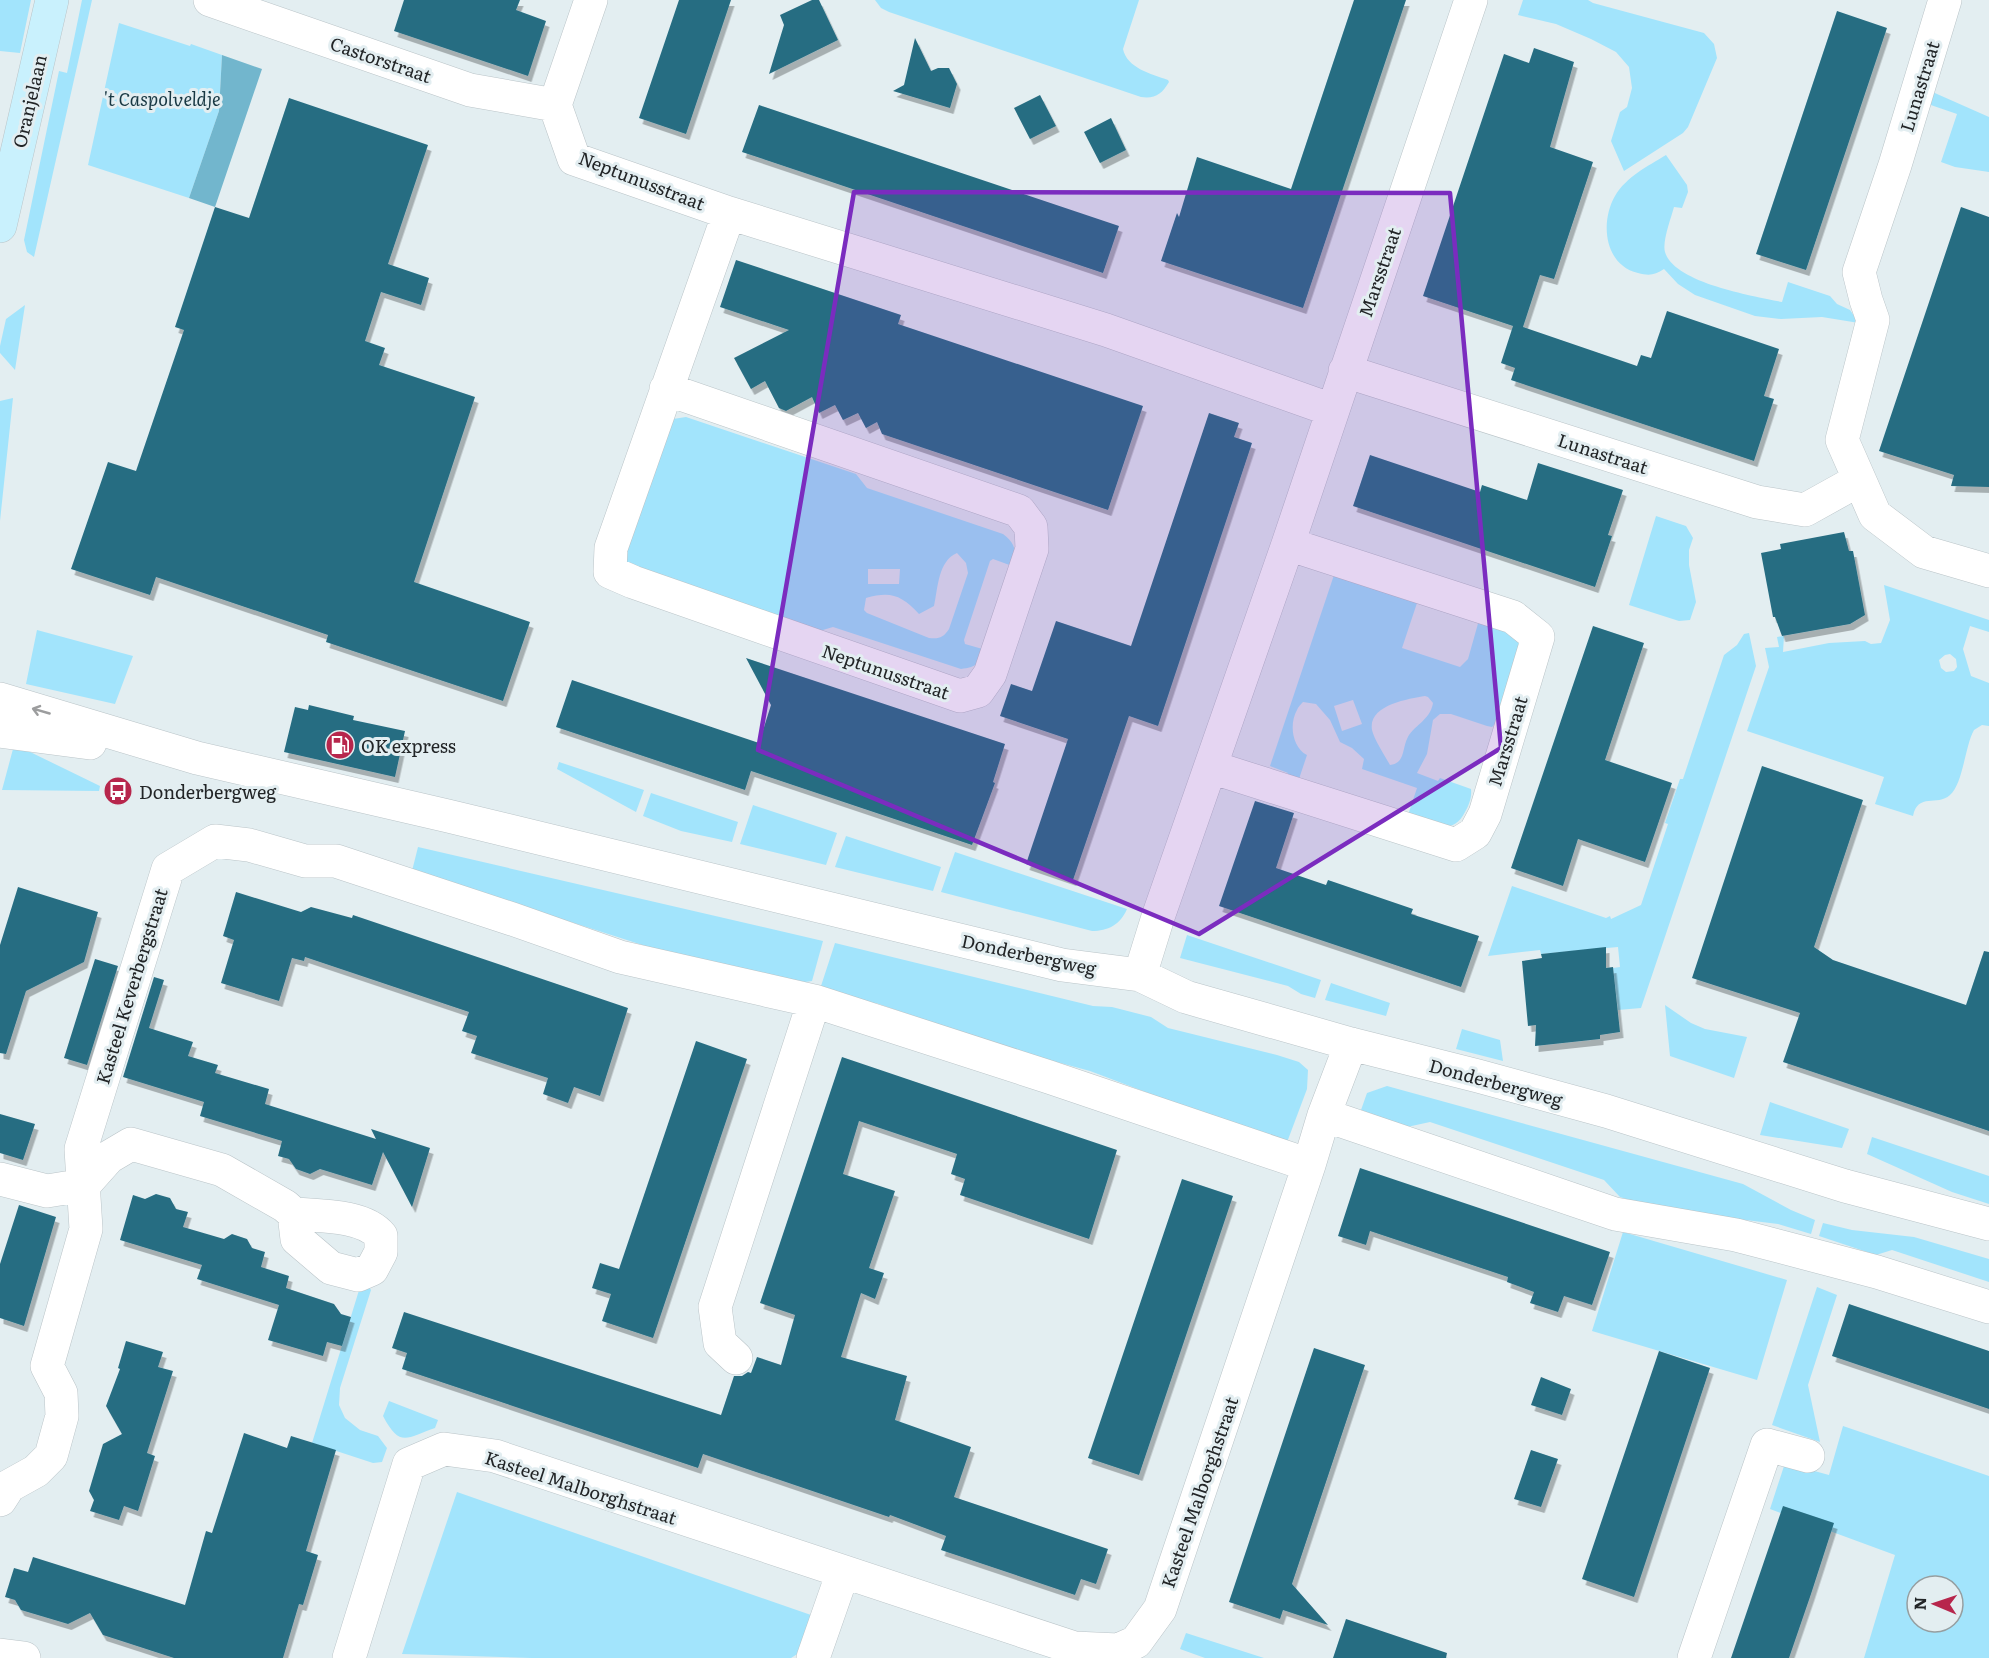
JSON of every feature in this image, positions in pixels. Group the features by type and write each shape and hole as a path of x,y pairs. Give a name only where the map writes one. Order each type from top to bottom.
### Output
{"street":[{"name":"Oranjelaan","path":"0,247 3,213 52,0"},
{"name":"Castorstraat","path":"210,0 470,90 555,105"},
{"path":"555,105 591,0"},
{"name":"Marsstraat","path":"1140,975 1471,0"},
{"name":"Lunastraat","path":"1945,0 1895,165 1859,272 1873,320 1873,328 1842,440 1875,515 1924,552 1989,571"},
{"name":"Neptunusstraat","path":"555,105 573,159 729,213 1106,330 1332,410"},
{"name":"Neptunusstraat","path":"666,389 1019,511 1031,527 1032,549 990,674 978,691 960,696 610,573 610,548 666,389 729,213"},
{"name":"Lunastraat","path":"1345,371 1757,502 1805,510 1859,480"},
{"name":"Marsstraat","path":"1211,767 1456,845 1475,833 1485,814 1538,637 1513,616 1288,544"},
{"name":"Donderbergweg","path":"0,699 197,758 1062,964 1140,975 1186,997 1606,1112 1845,1186 1989,1224"},
{"name":"Donderbergweg","path":"0,730 197,758"},
{"name":"Kasteel Keverbergstraat","path":"0,1500 9,1486 36,1471 51,1456 62,1416 61,1393 47,1366 86,1229 81,1149 168,869 215,841 249,845 305,861 336,861 620,957 814,1001"},
{"path":"736,1358 720,1343 715,1307 814,1001 1309,1165"},
{"name":"Kasteel Malborghstraat","path":"349,1658 409,1464 444,1449 495,1456 1074,1648 1118,1650 1136,1642 1160,1609 1324,1115 1351,1044"},
{"name":"Kasteel Keverbergstraat","path":"95,1103 131,1144"},
{"path":"1324,1115 1615,1214 1736,1235 1876,1272 1989,1307"},
{"path":"0,1179 47,1191 84,1185 109,1157 131,1144 222,1170 285,1206 294,1214"},
{"path":"1694,1658 1767,1445 1808,1456"},
{"path":"813,1658 843,1572"},
{"path":"0,1655 24,1658"}],"highlighted area":[{"path":"854,192 1450,193 1501,748 1199,934 758,750"}],"green space":[{"path":"0,0 31,0 20,53 0,51"},
{"path":"82,0 92,0 34,257 27,252 24,240 59,71 67,73"},
{"path":"875,0 1139,0 1123,49 1125,56 1135,66 1169,82 1158,95 1141,97 889,12 881,8"},
{"path":"1523,0 1588,0 1704,33 1714,44 1717,58 1688,127 1683,133 1624,171 1611,141 1620,112 1627,107 1632,88 1629,67 1616,52 1591,39 1556,24 1518,15"},
{"name":"'t Caspolveldje","path":"119,23 222,55 219,111 189,198 88,165"},
{"path":"1928,90 1989,117 1989,172 1955,167 1941,162 1957,114 1925,103"},
{"path":"1666,155 1687,185 1688,192 1682,208 1674,207 1666,236 1664,248 1671,263 1698,280 1782,302 1788,282 1830,296 1837,304 1850,310 1859,323 1822,317 1781,319 1755,316 1695,295 1678,284 1664,269 1658,273 1642,274 1627,268 1618,261 1608,241 1607,218 1610,206 1620,189 1631,178"},
{"path":"25,305 15,370 0,353 0,346 6,319"},
{"path":"13,398 0,521 0,401"},
{"path":"686,417 856,474 867,488 1003,534 1014,548 1015,567 993,559 990,561 964,640 965,644 986,650 982,659 974,666 961,669 833,627 816,632 636,572 625,561 623,542 673,419","holes":["957,553 966,563 968,573 949,629 943,636 929,638 864,610 866,598 882,595 895,596 907,602 919,614 934,606 942,569 946,562","868,569 900,569 899,584 868,584"]},
{"path":"1656,516 1686,526 1693,538 1689,550 1689,565 1696,602 1690,620 1679,621 1629,605"},
{"path":"1335,572 1418,600 1402,648 1460,667 1468,659 1479,620 1517,635 1520,644 1495,724 1492,727 1487,726 1451,714 1440,714 1433,720 1427,754 1417,773 1471,789 1471,798 1466,809 1460,820 1453,825 1439,826 1408,815 1417,788 1362,769 1364,759 1352,748 1340,742 1330,720 1316,704 1303,702 1297,709 1293,722 1295,741 1307,755 1299,779 1286,777 1288,773 1270,766","holes":["1425,696 1433,703 1431,709 1425,719 1409,734 1401,759 1390,765 1373,734 1372,721 1383,709 1391,705","1353,700 1362,724 1342,731 1334,706"]},
{"path":"1884,585 1989,620 1989,632 1970,626 1963,649 1971,676 1989,683 1989,726 1982,725 1974,730 1961,774 1950,795 1919,804 1913,816 1875,804 1884,777 1747,731 1769,667 1765,648 1779,647 1777,637 1784,636 1783,652 1829,643 1865,641 1871,644 1881,643 1890,620","holes":["1950,654 1956,659 1957,667 1954,671 1946,672 1941,668 1939,660 1945,655"]},
{"path":"37,630 133,656 115,704 26,684"},
{"path":"1749,633 1756,666 1641,1008 1618,1010 1613,968 1620,967 1618,947 1541,954 1540,950 1488,956 1512,886 1606,918 1610,916 1611,919 1641,905 1668,824 1665,823 1680,779 1683,779 1724,655 1737,645 1744,634"},
{"path":"13,749 24,749 100,786 99,791 2,790"},
{"path":"559,762 644,790 636,812 557,769"},
{"path":"651,793 738,822 732,842 681,831 643,816"},
{"path":"753,805 837,833 826,865 740,844"},
{"path":"846,836 941,867 933,891 835,867"},
{"path":"418,847 823,941 812,981 805,982 661,951 412,871"},
{"path":"955,852 1127,909 1113,926 1092,931 941,892"},
{"path":"1187,935 1321,980 1315,998 1301,994 1288,986 1180,958"},
{"path":"835,943 1093,1006 1112,1007 1151,1017 1168,1028 1299,1062 1308,1070 1307,1089 1286,1145 1090,1071 1012,1050 876,1003 861,1009 821,986"},
{"path":"1331,983 1390,1003 1386,1016 1325,1000"},
{"path":"1665,1005 1691,1023 1705,1029 1747,1037 1734,1078 1670,1056"},
{"path":"1462,1029 1500,1040 1503,1061 1456,1049"},
{"path":"1387,1086 1743,1184 1815,1220 1811,1234 1778,1224 1657,1209 1620,1197 1604,1180 1430,1122 1407,1127 1361,1110 1367,1093"},
{"path":"1770,1102 1849,1129 1842,1148 1760,1135"},
{"path":"1872,1137 1989,1176 1989,1204 1952,1192 1867,1154"},
{"path":"1823,1223 1852,1230 1914,1237 1989,1259 1989,1282 1892,1250 1876,1255 1819,1236"},
{"path":"1623,1232 1787,1280 1757,1380 1592,1331"},
{"path":"367,1284 371,1290 340,1388 339,1405 345,1418 360,1430 378,1436 387,1448 382,1462 373,1463 312,1443 360,1287"},
{"path":"1817,1287 1837,1295 1808,1385 1820,1442 1772,1425"},
{"path":"389,1401 438,1420 435,1428 410,1437 399,1436 394,1433 383,1416"},
{"path":"1843,1426 1989,1476 1989,1658 1864,1658 1895,1555 1770,1509 1785,1463 1829,1475"},
{"path":"457,1492 811,1615 805,1649 791,1658 532,1658 402,1654"},
{"path":"1186,1633 1264,1658 1205,1658 1180,1649"}],"shaded area":[{"path":"222,55 262,69 215,207 189,198 219,111"}],"building":[{"path":"404,0 520,0 516,10 546,21 528,76 394,31"},
{"path":"679,0 731,0 686,134 639,118"},
{"path":"812,0 819,0 838,40 769,74 784,25 780,15"},
{"path":"1354,0 1406,0 1303,308 1161,261 1177,213 1179,217 1197,157 1291,189"},
{"path":"1837,11 1887,28 1806,270 1756,254"},
{"path":"915,38 931,71 938,68 949,68 957,84 950,108 893,91 904,85"},
{"path":"1534,48 1574,62 1550,147 1593,162 1554,279 1540,275 1523,327 1637,366 1641,355 1651,358 1667,311 1779,349 1764,396 1774,399 1754,461 1511,380 1515,368 1501,363 1513,326 1423,296 1504,54 1529,63"},
{"path":"1040,95 1056,126 1030,139 1014,108"},
{"path":"289,98 428,145 388,264 429,278 421,305 381,292 365,341 385,348 379,365 475,397 414,582 530,622 503,701 326,642 328,635 156,577 150,595 71,569 108,462 136,471 184,330 175,327 215,207 249,218"},
{"path":"759,105 1119,226 1103,273 742,152"},
{"path":"1111,118 1126,150 1100,163 1084,132"},
{"path":"1961,207 1989,217 1989,487 1951,486 1954,475 1879,451"},
{"path":"736,260 901,315 898,324 1143,406 1108,510 882,434 877,422 866,428 858,413 843,420 835,405 819,413 812,397 786,411 779,408 765,381 751,389 734,358 789,330 720,307"},
{"path":"1209,413 1239,423 1234,437 1252,443 1158,726 1129,716 1073,880 1026,864 1068,739 1000,716 1011,684 1032,691 1056,621 1131,646"},
{"path":"1370,455 1480,492 1482,485 1527,500 1538,463 1623,490 1608,535 1612,536 1595,587 1353,506"},
{"path":"1844,532 1849,551 1853,551 1865,615 1850,624 1782,636 1775,617 1773,617 1761,553 1781,549 1780,544"},
{"path":"1593,626 1644,643 1605,760 1672,783 1645,862 1578,839 1563,886 1511,868"},
{"path":"746,658 1005,744 993,782 995,783 972,845 751,771 745,790 556,727 572,680 759,743 771,705"},
{"path":"309,705 354,716 353,720 405,731 395,777 284,752 295,707 308,710"},
{"path":"1762,766 1863,800 1814,947 1833,960 1966,1005 1984,951 1989,952 1989,1131 1783,1062 1800,1013 1692,978"},
{"path":"1255,801 1294,813 1276,868 1326,885 1328,880 1413,909 1411,914 1479,936 1461,987 1219,906"},
{"path":"18,887 98,912 84,962 26,991 6,1054 0,1053 0,945"},
{"path":"236,892 301,912 311,907 352,918 353,915 628,1008 600,1096 574,1087 568,1103 543,1094 548,1078 471,1053 477,1036 462,1031 469,1012 305,957 304,961 292,958 279,1001 221,983 234,940 223,936"},
{"path":"1606,947 1606,968 1613,967 1620,1032 1600,1035 1600,1039 1535,1046 1536,1025 1528,1026 1522,961 1542,958 1541,954"},
{"path":"95,959 118,966 87,1065 64,1058"},
{"path":"154,977 164,980 149,1028 193,1042 188,1056 218,1065 215,1073 269,1089 265,1104 376,1139 371,1129 430,1148 412,1207 383,1152 372,1185 320,1169 310,1174 296,1169 289,1159 278,1156 282,1141 200,1116 204,1102 123,1077"},
{"path":"696,1041 747,1059 653,1338 602,1321 611,1294 592,1288 600,1263 619,1269"},
{"path":"842,1057 1117,1150 1089,1239 960,1195 965,1179 951,1174 957,1154 859,1121 843,1174 895,1191 869,1268 884,1273 875,1299 861,1293 841,1357 907,1376 895,1420 971,1447 954,1497 1108,1549 1096,1584 1081,1579 1075,1595 941,1550 946,1536 890,1515 889,1517 703,1454 698,1468 402,1369 407,1353 392,1348 404,1312 721,1415 734,1376 751,1373 757,1357 781,1365 795,1315 760,1303"},
{"path":"0,1114 35,1124 23,1160 0,1153"},
{"path":"1360,1168 1610,1252 1592,1305 1564,1296 1558,1312 1530,1303 1534,1292 1507,1282 1508,1277 1370,1231 1366,1245 1338,1236"},
{"path":"1182,1179 1233,1196 1139,1475 1088,1458"},
{"path":"156,1194 170,1198 176,1209 188,1212 183,1227 224,1239 232,1234 247,1239 252,1248 265,1252 261,1267 289,1276 286,1288 334,1304 341,1314 351,1317 342,1346 327,1342 323,1356 268,1340 279,1305 197,1279 202,1265 120,1240 133,1195 145,1199"},
{"path":"19,1205 56,1217 24,1326 0,1318 0,1264"},
{"path":"1849,1304 1989,1351 1989,1409 1832,1356"},
{"path":"126,1341 163,1352 158,1367 173,1371 147,1453 155,1456 138,1511 124,1506 119,1520 90,1511 94,1500 89,1491 103,1444 122,1434 106,1406 120,1369 118,1368"},
{"path":"1314,1348 1365,1365 1292,1584 1328,1625 1283,1610 1280,1619 1229,1602"},
{"path":"1659,1351 1710,1368 1634,1597 1582,1579"},
{"path":"1541,1377 1571,1389 1562,1415 1531,1405"},
{"path":"244,1433 287,1448 291,1436 336,1450 306,1551 318,1555 303,1605 299,1604 283,1658 174,1658 103,1635 90,1613 68,1624 21,1610 15,1600 5,1597 14,1568 28,1572 33,1557 185,1605 206,1531 212,1533"},
{"path":"1531,1450 1558,1459 1541,1507 1514,1499"},
{"path":"1783,1506 1834,1523 1811,1594 1789,1658 1731,1658"},
{"path":"1346,1619 1447,1653 1446,1658 1333,1658"}],"place":[{"name":"OK express","path":"340,745"},
{"name":"Donderbergweg","path":"118,791"}]}
